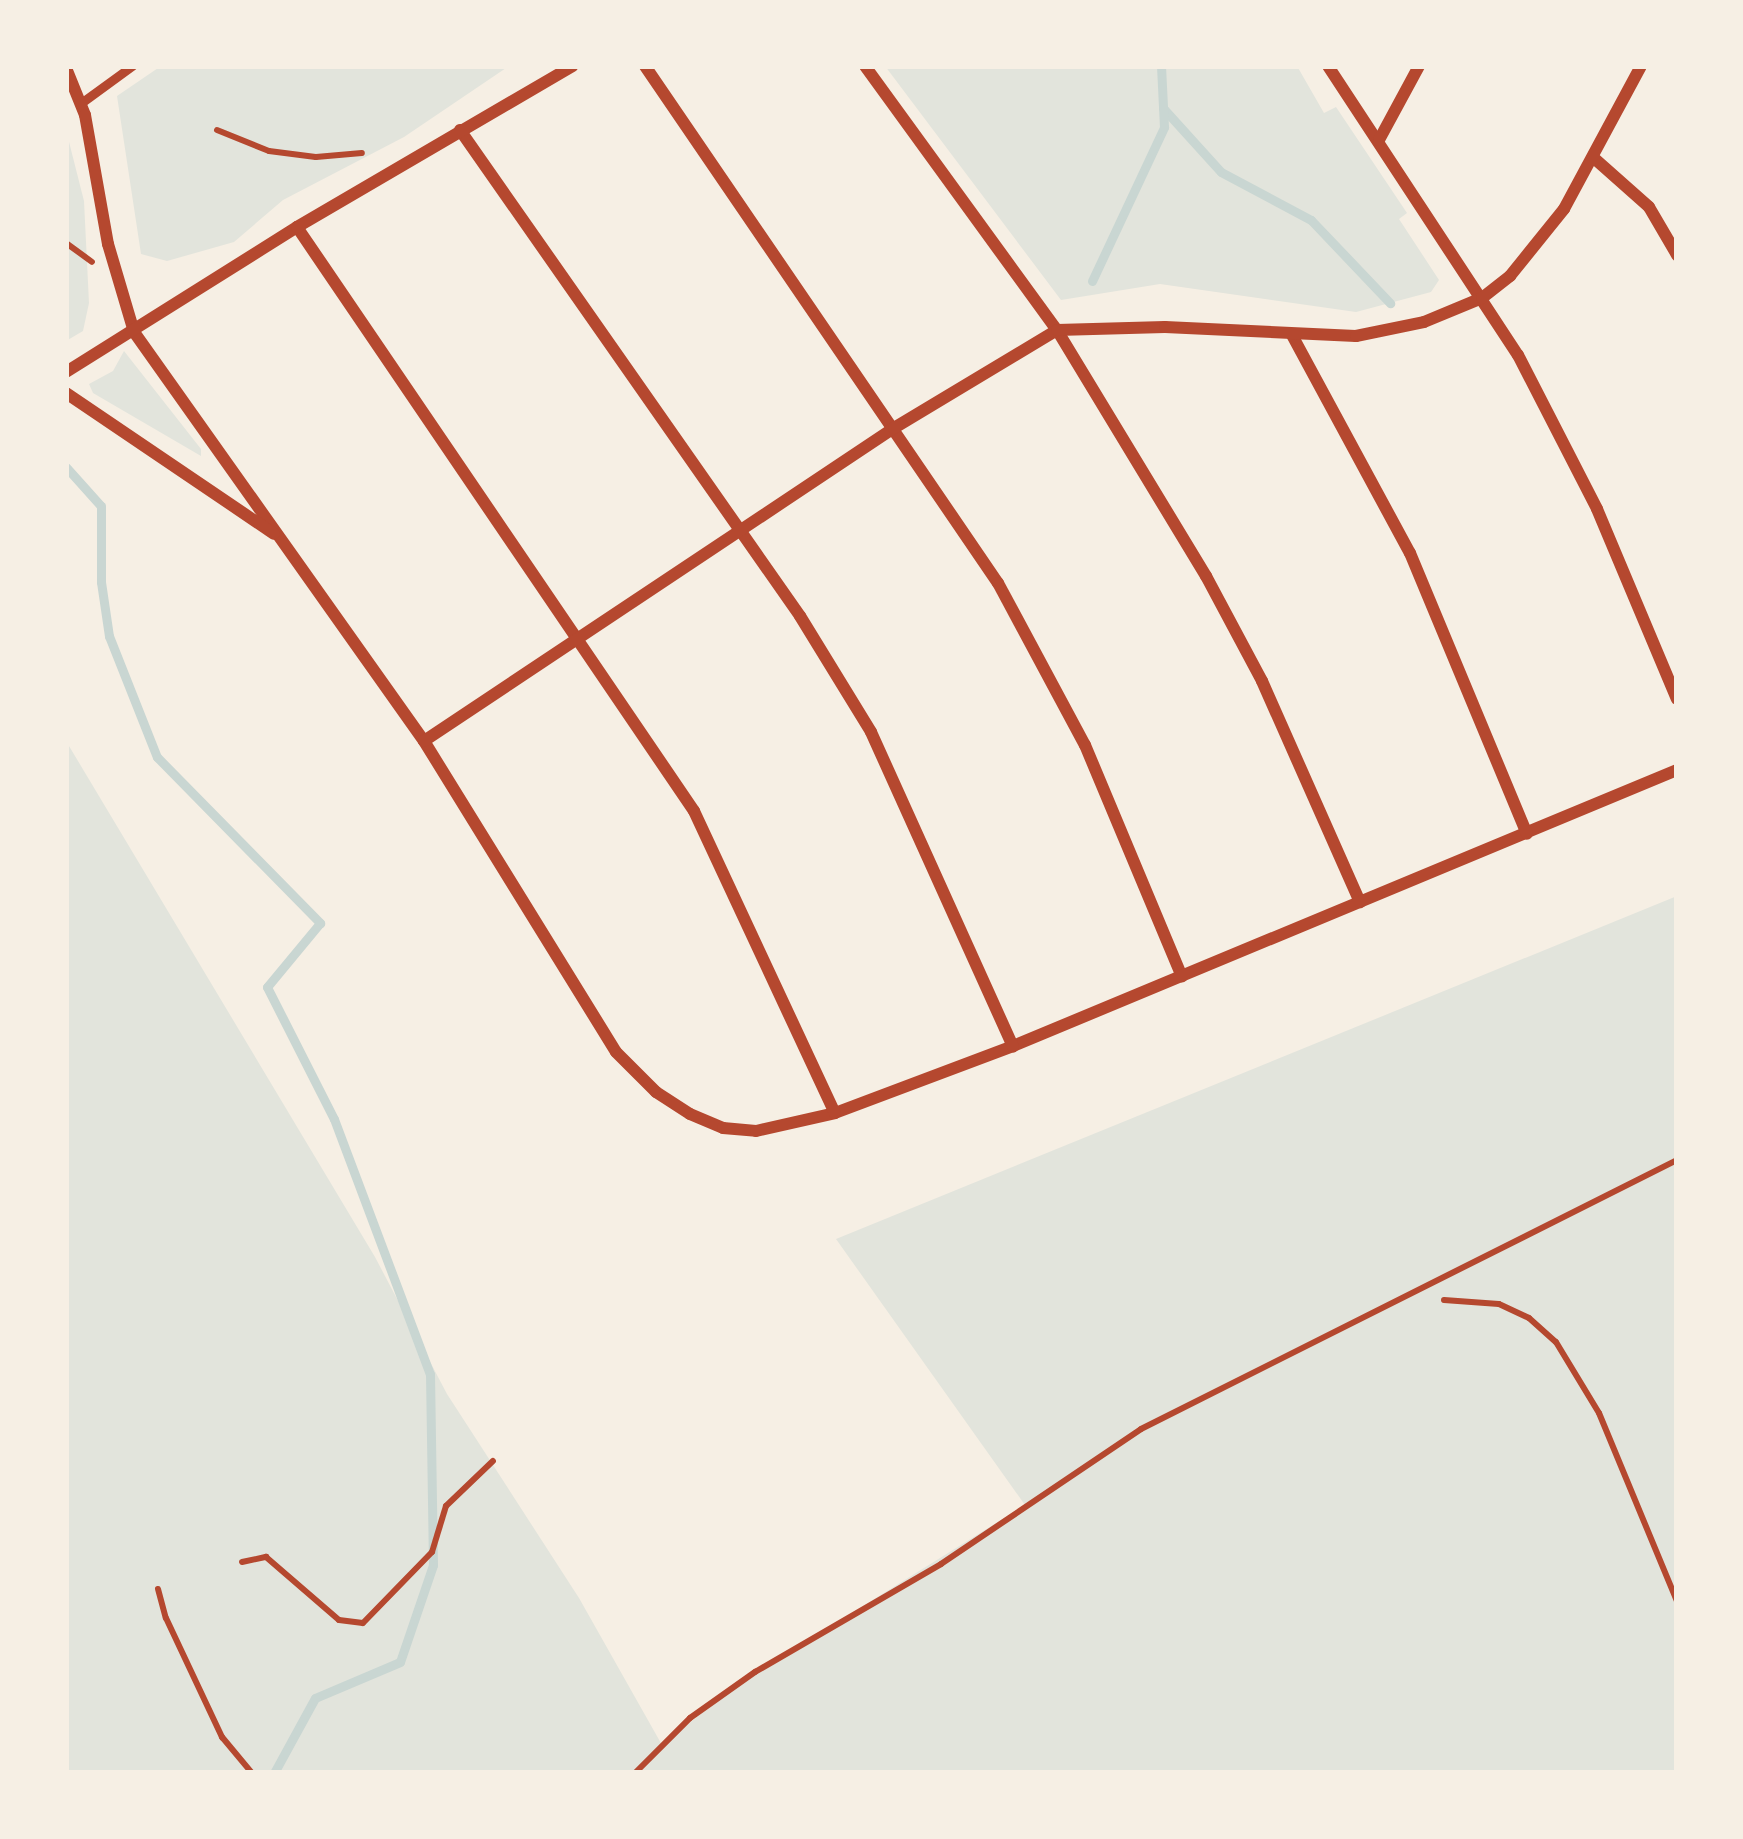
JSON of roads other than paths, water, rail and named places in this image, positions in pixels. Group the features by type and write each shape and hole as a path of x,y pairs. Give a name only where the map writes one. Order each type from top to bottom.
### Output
{"street":[{"path":"81,103 133,66"},
{"path":"66,372 297,227 572,66"},
{"path":"644,66 998,583 1084,745 1182,977"},
{"path":"866,66 1057,330 1217,597 1262,681 1360,902"},
{"path":"1328,66 1518,355 1597,509 1677,699"},
{"path":"1379,140 1419,66"},
{"path":"424,741 894,428 1057,330 1165,327 1356,336 1394,329 1482,298 1537,246 1595,159 1641,66"},
{"path":"66,68 81,103 109,244 134,332 424,741 504,862 582,1003 616,1052 656,1092 723,1127 792,1127 835,1113 1013,1046 1677,770"},
{"path":"460,130 742,532 872,732 1013,1046"},
{"path":"1595,159 1649,207 1677,255"},
{"path":"297,227 694,811 835,1113"},
{"path":"1292,335 1411,553 1527,834"},
{"path":"66,393 282,539"}],"lane":[{"path":"635,1773 691,1718 755,1672 941,1564 1141,1429 1677,1160"}],"waterway":[{"path":"1092,281 1164,127 1161,66"},
{"path":"1163,108 1221,172 1311,220 1390,303"},
{"path":"66,467 101,506 101,582 109,636 157,757 320,923 267,987 334,1119 430,1374 433,1565 400,1662 315,1698 274,1773"}]}
